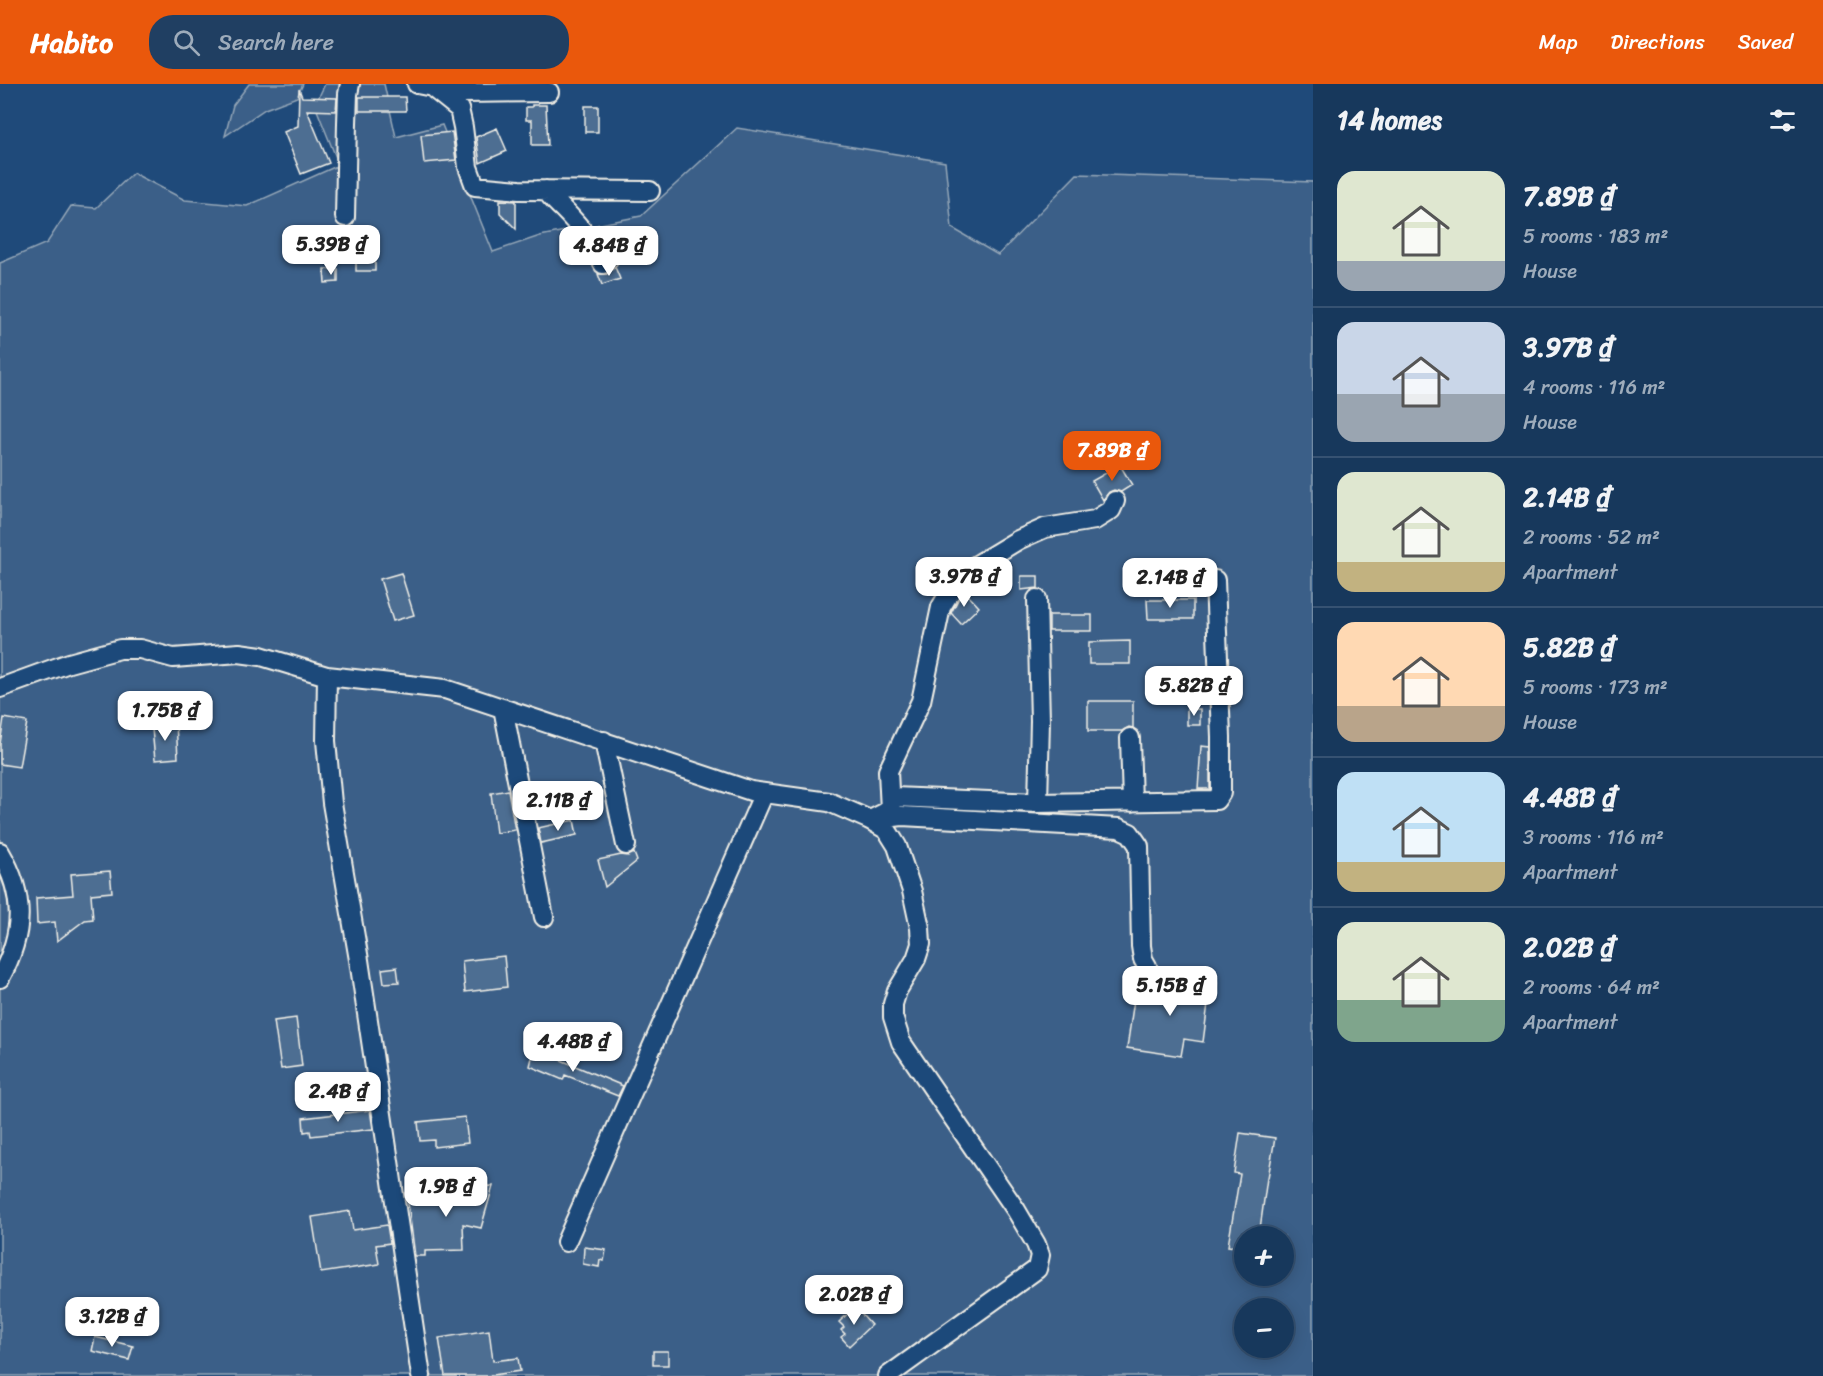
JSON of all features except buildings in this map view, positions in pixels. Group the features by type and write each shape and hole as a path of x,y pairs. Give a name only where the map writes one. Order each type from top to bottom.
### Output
{"street":[{"path":"345,217 347,104 350,84"},
{"path":"426,86 462,93 549,92"},
{"path":"426,86 459,109 468,167 475,186 546,190 650,191"},
{"path":"546,190 552,200 607,257"},
{"path":"890,810 888,771 921,701 941,607 952,589 975,566 1018,540 1045,528 1095,520 1111,510 1115,501"},
{"path":"870,820 890,810 894,797 1038,803 1216,800 1219,798 1221,793 1221,737 1215,580"},
{"path":"1037,599 1040,721 1038,803"},
{"path":"0,688 108,651 140,649 173,658 239,653 261,656 327,676 445,689 751,791 829,802 887,830 897,846 912,891 921,944 916,959 897,991 893,1004 896,1031 901,1042 1016,1210 1040,1255 1037,1269 888,1376"},
{"path":"327,676 326,741 332,803 359,960 421,1376"},
{"path":"503,708 544,917"},
{"path":"1130,738 1132,802"},
{"path":"604,741 626,845"},
{"path":"566,1242 764,793"},
{"path":"870,820 902,816 1119,828 1130,833 1139,846 1141,946 1143,959 1147,966"},
{"path":"0,852 15,886 19,928 12,955 0,978"}],"shaded area":[{"path":"249,84 303,84 297,97 265,109 225,136 233,105"},
{"path":"325,84 384,84 396,137 442,125 493,252 540,236 641,216 737,128 945,162 952,228 998,255 1077,174 1313,182 1313,1376 0,1376 0,263 47,243 71,206 96,208 133,173 185,200 247,206 339,165 315,105"}]}
